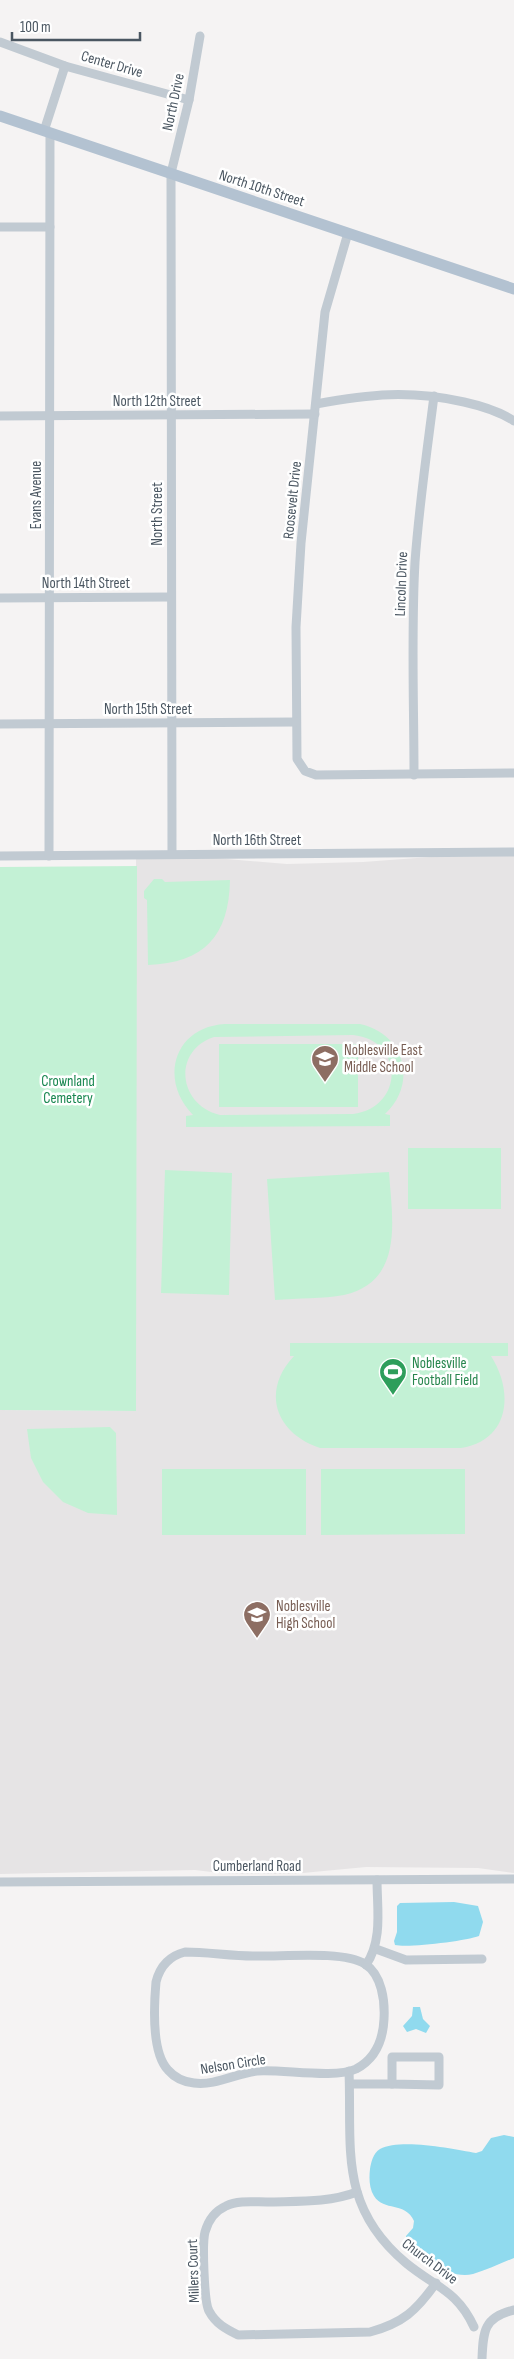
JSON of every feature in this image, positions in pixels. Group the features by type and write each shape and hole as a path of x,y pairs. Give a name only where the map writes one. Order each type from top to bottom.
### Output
{"main road":[{"name":"North 10th Street","path":"0,116 514,289"}],"street":[{"name":"North Drive","path":"171,173 190,100 200,36"},
{"name":"Center Drive","path":"0,42 65,66 190,100"},
{"name":"Evans Avenue","path":"49,856 50,227 47,132 65,66"},
{"name":"North Street","path":"171,173 172,854"},
{"path":"0,227 50,227"},
{"name":"Roosevelt Drive","path":"348,233 325,312 315,414 296,628 297,760 305,771 316,775 414,775"},
{"path":"316,404 391,393 434,396 492,410 514,420"},
{"name":"Lincoln Drive","path":"414,775 413,630 415,563 420,505 434,396"},
{"name":"North 12th Street","path":"0,416 315,414"},
{"name":"North 14th Street","path":"0,598 171,596"},
{"name":"North 15th Street","path":"0,724 296,722"},
{"path":"414,775 514,773"},
{"name":"North 16th Street","path":"0,856 514,852"},
{"name":"Cumberland Road","path":"0,1882 514,1879"},
{"path":"349,2071 360,2066 372,2055 384,2029 385,2009 381,1988 374,1973 366,1965 376,1949 377,1880"},
{"path":"376,1949 406,1960 482,1959"},
{"name":"Nelson Circle","path":"349,2071 257,2072 203,2083 183,2080 165,2067 157,2048 156,1982 158,1972 168,1959 185,1952 212,1952 250,1956 344,1956 366,1965"},
{"path":"350,2084 439,2085 439,2057 392,2057 392,2084"},
{"name":"Church Drive","path":"349,2071 349,2144 357,2192 373,2226 392,2250 460,2302 474,2327"},
{"name":"Millers Court","path":"357,2192 329,2200 241,2202 226,2205 217,2212 208,2222 204,2234 206,2302 214,2319 224,2328 238,2335 370,2332 388,2327 410,2315 436,2283"},
{"path":"482,2359 483,2336 486,2328 498,2315 514,2310"}],"shaded area":[{"name":"Noblesville High School","path":"514,856 514,1873 478,1868 366,1867 292,1874 228,1874 195,1870 0,1874 0,1410 136,1411 136,858 215,858 287,864 363,862 430,857"}],"green space":[{"name":"Crownland Cemetery","path":"137,866 136,1411 0,1410 0,867"},
{"path":"154,879 162,879 165,882 230,880 225,917 210,943 184,959 148,965 147,900 144,898 144,891"},
{"path":"225,1024 360,1024 375,1029 388,1038 402,1061 403,1075 401,1088 395,1102 385,1114 390,1115 390,1126 186,1127 186,1116 193,1115 182,1101 176,1087 174,1072 177,1058 183,1045 193,1035 207,1027","holes":["353,1035 370,1040 382,1049 389,1061 392,1074 389,1088 382,1100 370,1109 353,1114 220,1115 206,1109 195,1101 189,1090 186,1078 186,1065 191,1054 200,1044 214,1037"]},
{"path":"219,1044 358,1044 358,1107 219,1107"},
{"path":"408,1148 501,1148 501,1209 408,1209"},
{"path":"165,1170 232,1173 229,1295 161,1293"},
{"path":"389,1172 392,1209 390,1245 386,1262 377,1276 364,1288 344,1295 275,1300 267,1179"},
{"path":"290,1343 508,1343 508,1356 491,1356 503,1384 505,1399 503,1412 498,1425 490,1435 477,1443 461,1448 320,1448 292,1432 283,1422 278,1410 276,1397 278,1383 284,1369 294,1356 290,1356"},
{"path":"110,1427 116,1433 117,1515 88,1513 63,1502 43,1482 31,1458 27,1429"},
{"path":"162,1469 306,1469 306,1535 162,1535"},
{"path":"321,1469 465,1469 465,1534 321,1535"}],"water":[{"path":"454,1902 478,1906 483,1922 479,1936 437,1944 395,1945 397,1906 400,1903"},
{"path":"413,2007 420,2007 423,2019 430,2026 426,2033 416,2029 407,2032 403,2026 412,2016"},
{"path":"504,2135 514,2137 514,2258 473,2274 455,2274 437,2267 407,2244 406,2236 413,2228 414,2221 410,2215 405,2211 383,2204 374,2196 371,2190 370,2179 373,2158 380,2149 401,2144 427,2145 476,2153 482,2151 491,2138"}],"place":[{"name":"Noblesville East Middle School","path":"325,1083"},
{"name":"Noblesville Football Field","path":"393,1396"},
{"name":"Noblesville High School","path":"257,1639"}]}
